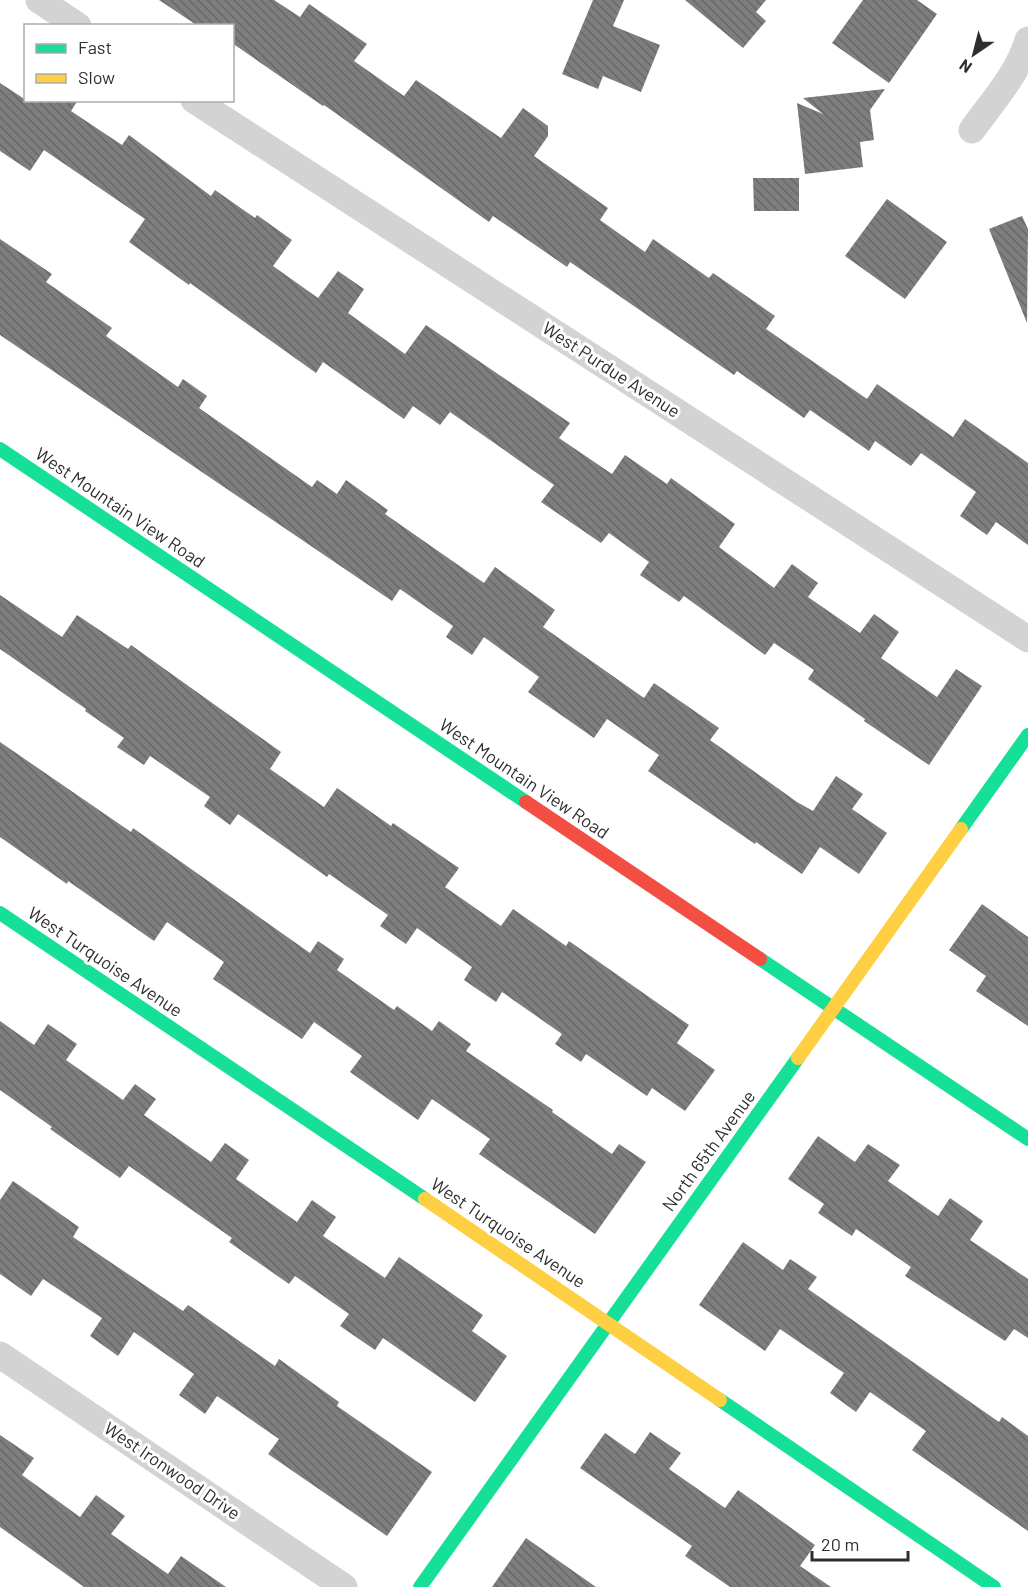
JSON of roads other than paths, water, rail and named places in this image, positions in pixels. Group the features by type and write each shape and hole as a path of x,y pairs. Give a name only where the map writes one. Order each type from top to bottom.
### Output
{"street":[{"path":"39,0 75,24"},
{"path":"972,130 1007,82 1024,54 1028,40"},
{"name":"West Purdue Avenue","path":"197,102 1028,639"},
{"name":"West Mountain View Road","path":"0,448 1028,1139"},
{"name":"North 65th Avenue","path":"420,1587 1028,735"},
{"name":"West Turquoise Avenue","path":"0,913 609,1323 994,1587"},
{"name":"West Ironwood Drive","path":"0,1355 344,1587"}]}
